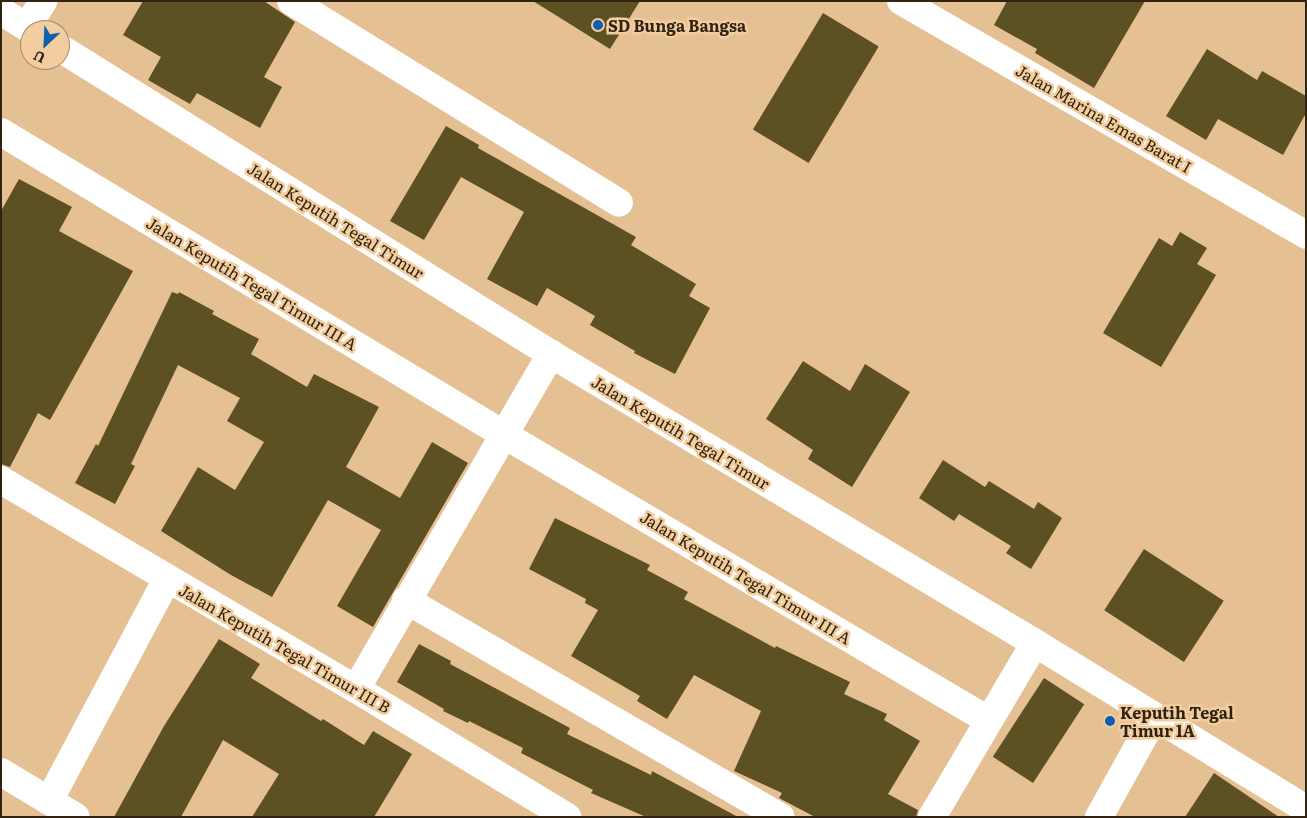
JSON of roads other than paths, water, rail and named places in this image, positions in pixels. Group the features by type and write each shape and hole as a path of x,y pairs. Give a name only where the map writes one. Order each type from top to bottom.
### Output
{"street":[{"path":"34,20 43,1"},
{"path":"291,1 619,203"},
{"name":"Jalan Marina Emas Barat I","path":"902,1 1306,235"},
{"path":"1,11 20,23"},
{"name":"Jalan Keputih Tegal Timur","path":"70,54 551,354 1035,642 1306,809"},
{"name":"Jalan Keputih Tegal Timur III A","path":"1,132 504,434 988,720"},
{"path":"356,689 406,600 551,354"},
{"name":"Jalan Keputih Tegal Timur III B","path":"1,480 356,689 567,817"},
{"path":"49,801 167,579"},
{"path":"406,600 781,817"},
{"path":"932,817 1035,642"},
{"path":"1099,817 1155,716"},
{"path":"1,772 76,817"}],"place":[{"name":"SD Bunga Bangsa","path":"598,25"},
{"name":"Keputih Tegal Timur 1A","path":"1110,721"}]}
